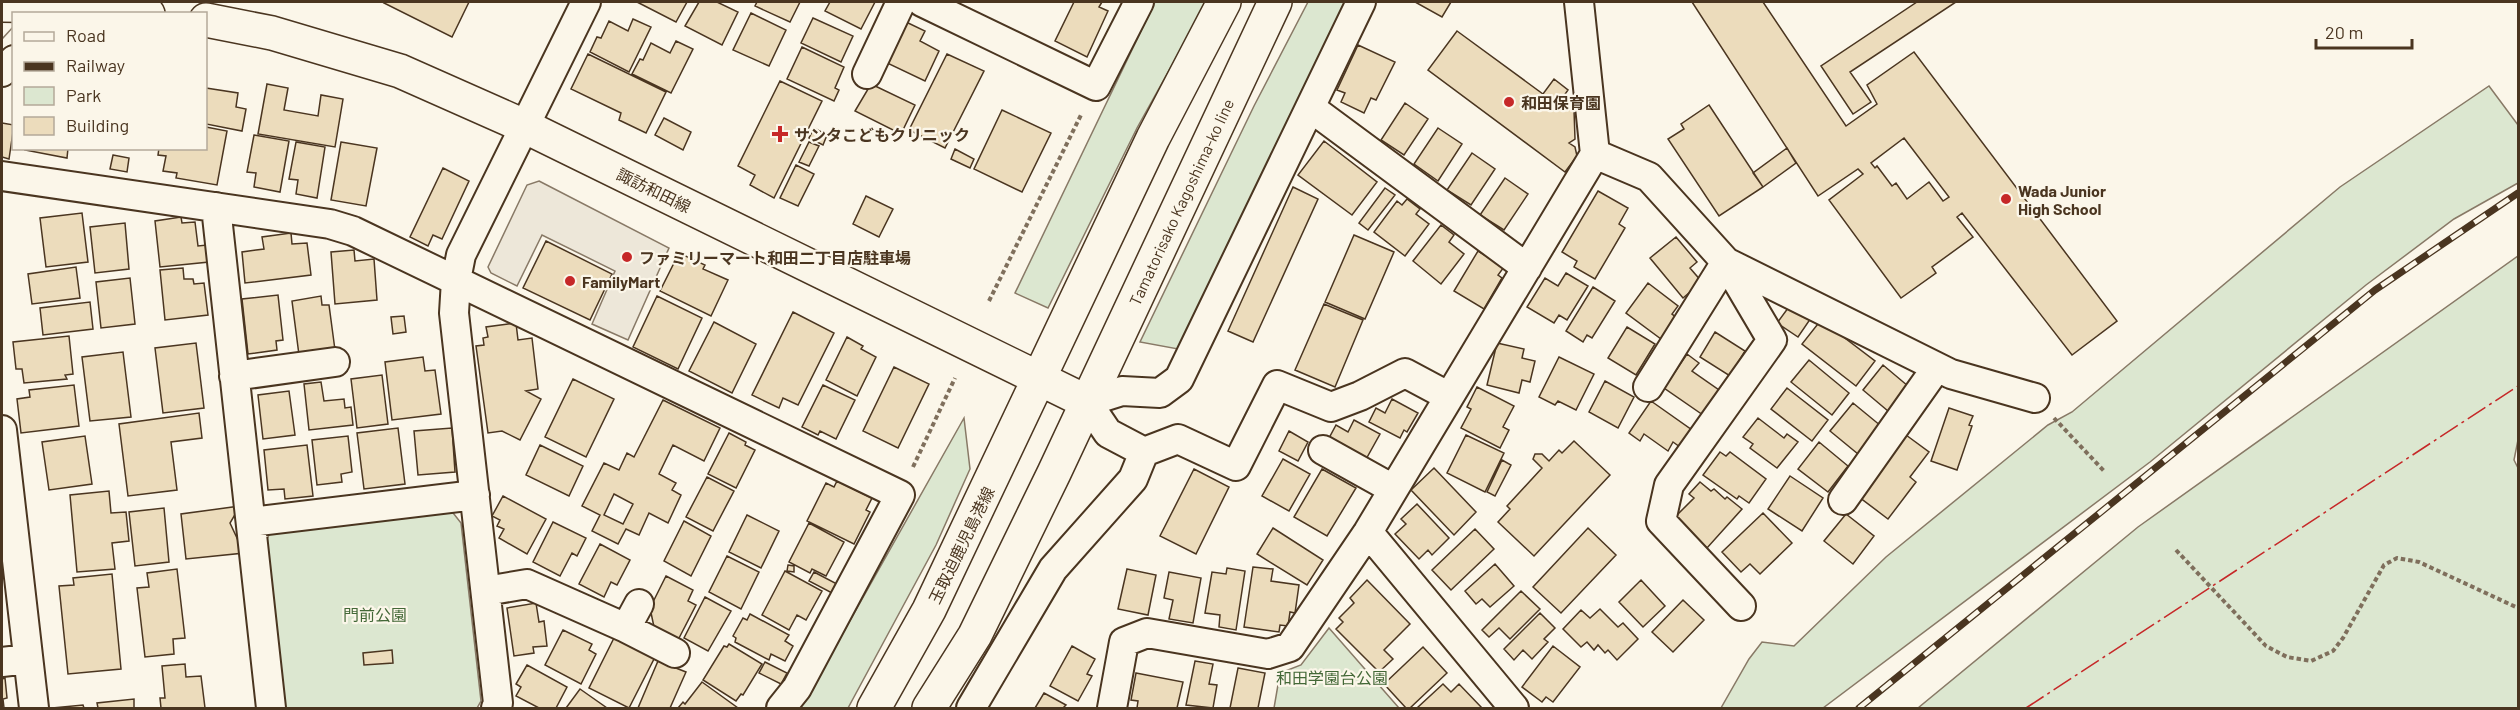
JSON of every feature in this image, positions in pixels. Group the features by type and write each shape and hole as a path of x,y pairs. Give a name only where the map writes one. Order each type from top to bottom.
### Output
{"main road":[{"path":"1040,377 1153,138 1224,2"},
{"name":"Tamatorisako Kagoshima-ko line","path":"1087,402 1275,2"},
{"path":"46,6 122,12"},
{"name":"諏訪和田線","path":"207,20 272,33 400,71 524,126 1087,402"},
{"name":"玉取迫鹿児島港線","path":"874,708 929,610 1040,377"},
{"path":"929,708 975,635 1087,402"}],"street":[{"path":"496,708 498,703 454,313 456,280 461,255 586,2"},
{"path":"867,74 901,2"},
{"path":"922,2 1096,86 1138,2"},
{"path":"1144,452 1108,433 1087,402 1122,391 1160,393 1179,379 1361,2"},
{"path":"1112,708 1124,642 1147,633 1268,654 1290,647 1368,532 1595,154 1579,2"},
{"path":"1311,108 1527,268"},
{"path":"1595,154 1649,177 1726,262 1772,340 1669,485 1662,521 1741,606"},
{"path":"2,176 330,224 353,231 900,495 796,688 781,708"},
{"path":"216,207 271,708"},
{"path":"1726,262 1951,374 2035,398"},
{"path":"1648,387 1726,262"},
{"path":"234,376 335,362"},
{"path":"1843,500 1937,367"},
{"path":"971,708 1053,568 1133,479 1144,452 1178,439 1236,466 1277,385 1331,407 1360,396 1405,373 1448,396"},
{"path":"2,430 15,660 34,708"},
{"path":"1323,450 1393,489"},
{"path":"251,522 475,495"},
{"path":"1368,532 1514,708"},
{"path":"486,591 527,584 633,616 675,653"}],"path":[{"path":"989,301 1096,86"},
{"path":"900,495 955,378"},
{"path":"2035,398 2104,471"},
{"path":"2176,550 2266,646 2287,657 2311,662 2333,651 2343,638 2384,565 2397,558 2419,562 2518,608"}],"green space":[{"path":"1155,2 1207,2 1137,128 1048,308 1015,293"},
{"path":"1308,2 1346,2 1178,349 1140,342 1254,106"},
{"path":"2489,86 2518,125 2518,183 2454,219 2366,285 2150,462 1823,708 1721,708 1749,659 1762,642 1794,646 1886,557 2048,425 2072,412 2340,187"},
{"path":"2518,256 2518,440 2514,460 2518,468 2518,708 1918,708 2138,527"},
{"path":"964,418 970,469 936,545 848,708 797,708 808,695"},
{"name":"門前公園","path":"450,509 461,523 481,701 477,708 284,708 266,541 271,531"},
{"name":"和田学園台公園","path":"1329,628 1399,708 1274,708 1280,673 1301,665"}],"shaded area":[{"name":"ファミリーマート和田二丁目店駐車場","path":"539,181 669,248 628,340 592,324 615,271 542,235 517,286 491,273 488,267 527,185"}],"pier":[{"path":"2,2 12,12 12,28 2,39"}],"building":[{"path":"385,2 469,2 452,37"},
{"path":"637,2 687,2 676,22"},
{"path":"699,2 717,2 738,12 722,45 685,26"},
{"path":"757,2 800,2 790,22 755,6"},
{"path":"830,2 875,2 861,29 825,11"},
{"path":"1074,2 1102,2 1099,7 1108,11 1087,57 1055,41"},
{"path":"1415,2 1451,2 1442,17"},
{"path":"1692,2 1763,2 1846,126 1877,104 1867,85 1914,52 2117,321 2072,355 1962,213 1957,217 1973,237 1932,267 1936,273 1901,298 1829,200 1863,174 1858,169 1818,196","holes":["1904,138 1949,197 1943,201 1929,182 1907,199 1896,183 1892,186 1877,166 1875,168 1871,163"]},
{"path":"1917,2 1956,2 1850,72 1871,102 1853,114 1821,66"},
{"path":"751,13 786,30 769,66 733,50"},
{"path":"813,18 853,36 841,62 801,43"},
{"path":"633,19 651,27 629,72 590,52 597,37 601,38 609,21 628,31"},
{"path":"904,21 925,31 920,41 939,51 925,81 885,62"},
{"path":"1457,31 1543,94 1554,79 1568,90 1561,100 1574,110 1575,139 1569,143 1575,147 1577,156 1565,172 1428,70"},
{"path":"676,41 693,49 671,93 632,74 640,59 643,60 651,43 670,53"},
{"path":"1358,45 1395,62 1376,100 1371,98 1364,113 1341,102 1345,93 1337,90"},
{"path":"802,47 844,67 835,88 839,90 834,101 787,79"},
{"path":"588,54 666,92 646,133 619,120 621,113 571,89"},
{"path":"947,54 984,71 945,148 909,130"},
{"name":"サンタこどもクリニック","path":"780,81 822,101 774,198 750,185 755,175 738,166"},
{"path":"267,84 288,88 284,110 318,116 321,95 343,99 335,147 258,134"},
{"path":"871,84 915,105 901,134 855,111"},
{"path":"207,88 238,93 236,107 246,109 242,131 207,124"},
{"path":"1405,103 1428,119 1404,155 1381,140"},
{"path":"1709,105 1763,187 1719,216 1668,139 1684,129 1681,124"},
{"path":"1002,110 1051,133 1022,192 974,169"},
{"path":"664,118 691,132 683,150 655,135"},
{"path":"2,123 12,125 12,139 9,159 2,157"},
{"path":"207,127 227,131 217,185 176,178 177,173 163,171 166,156 158,155 159,150 207,150"},
{"path":"814,128 827,135 823,145 809,138"},
{"path":"1438,128 1462,144 1438,181 1414,164"},
{"path":"254,135 289,141 280,192 254,187 256,173 247,172"},
{"path":"1324,141 1377,182 1352,215 1298,175"},
{"path":"296,142 325,147 317,198 296,194 298,180 289,179"},
{"path":"341,142 377,148 366,206 331,200"},
{"path":"809,142 819,146 809,166 799,162"},
{"path":"1787,148 1796,163 1763,187 1753,173"},
{"path":"955,149 974,159 970,168 951,159"},
{"path":"25,150 68,150 67,158"},
{"path":"1472,153 1495,169 1471,205 1447,190"},
{"path":"113,155 129,158 127,172 110,169"},
{"path":"796,165 814,174 798,206 780,198"},
{"path":"443,168 469,181 442,239 433,235 428,246 410,237"},
{"path":"1505,178 1528,194 1504,230 1480,215"},
{"path":"1293,187 1318,199 1253,342 1228,331"},
{"path":"1385,188 1395,195 1368,230 1359,223"},
{"path":"1598,191 1628,208 1619,224 1625,228 1595,279 1574,267 1577,261 1562,252"},
{"path":"866,196 893,209 879,237 853,224"},
{"path":"1407,199 1420,209 1416,214 1429,224 1405,256 1374,232 1397,201 1402,205"},
{"path":"82,213 88,262 46,267 40,218"},
{"path":"181,217 182,223 195,222 198,246 207,245 209,262 160,267 155,221"},
{"path":"125,223 129,269 95,273 90,227"},
{"path":"1441,225 1454,235 1449,242 1464,254 1441,284 1413,261"},
{"path":"291,233 292,244 307,243 311,275 245,283 242,252 264,249 262,237"},
{"path":"1354,235 1394,252 1365,319 1325,302"},
{"path":"1676,237 1697,262 1690,268 1702,282 1683,298 1650,258"},
{"path":"546,241 612,274 590,320 523,288"},
{"path":"354,250 355,261 374,259 377,300 335,304 331,252"},
{"path":"1478,251 1504,267 1498,275 1502,278 1484,309 1454,291"},
{"path":"679,253 705,265 703,269 728,280 711,316 660,291"},
{"path":"76,267 80,298 32,304 28,274"},
{"path":"183,268 184,279 193,279 194,284 204,283 208,315 165,320 160,270"},
{"path":"1566,273 1588,286 1567,320 1559,315 1554,323 1527,307 1545,278 1558,286"},
{"path":"130,278 135,324 101,328 96,282"},
{"path":"1648,283 1678,306 1672,314 1677,318 1661,339 1626,313"},
{"path":"1593,287 1615,301 1592,338 1587,335 1583,342 1566,331"},
{"path":"278,295 283,340 276,341 277,350 248,354 242,299"},
{"path":"321,296 322,305 329,305 335,350 299,355 292,301"},
{"path":"657,296 702,318 678,369 633,347"},
{"path":"90,302 93,329 43,335 40,308"},
{"path":"1324,304 1363,320 1335,387 1295,370"},
{"path":"1791,304 1811,318 1798,337 1777,323"},
{"path":"793,312 834,333 798,405 783,398 779,408 752,395"},
{"path":"404,316 406,332 393,334 391,317"},
{"path":"1821,320 1875,361 1856,386 1802,344"},
{"path":"714,322 756,344 732,393 689,371"},
{"path":"516,323 518,340 532,338 538,389 526,391 541,399 520,440 502,431 488,433 476,346 484,345 483,338 488,337 486,327"},
{"path":"1627,327 1655,344 1636,375 1608,358"},
{"path":"1715,332 1745,351 1730,376 1700,357"},
{"path":"69,336 73,374 65,375 67,379 24,383 22,369 16,369 13,342"},
{"path":"847,337 863,346 861,349 876,357 857,396 826,380"},
{"path":"196,343 204,408 163,413 155,348"},
{"path":"1497,343 1524,349 1522,358 1535,361 1530,382 1522,380 1519,393 1487,385"},
{"path":"123,352 131,417 90,421 82,357"},
{"path":"1687,354 1699,363 1692,371 1719,390 1703,415 1664,388"},
{"path":"423,357 425,371 435,370 441,414 392,420 385,362"},
{"path":"1559,357 1594,374 1576,410 1558,401 1555,405 1539,397"},
{"path":"1809,360 1849,393 1832,415 1791,382"},
{"path":"1883,365 1908,386 1888,411 1863,390"},
{"path":"894,367 929,384 898,448 863,431"},
{"path":"382,375 388,424 357,428 351,379"},
{"path":"573,379 614,399 586,457 545,437"},
{"path":"1605,381 1634,397 1618,428 1589,412"},
{"path":"321,382 324,401 344,399 345,408 351,407 353,425 309,430 304,384"},
{"path":"74,385 79,426 21,433 17,399 30,397 29,390"},
{"path":"823,385 855,400 836,439 820,431 818,435 802,427"},
{"path":"1477,387 1514,406 1503,427 1509,430 1500,448 1461,428 1471,409 1467,407"},
{"path":"1787,388 1828,420 1812,441 1771,409"},
{"path":"289,391 295,435 263,439 258,395"},
{"path":"1392,399 1418,413 1407,432 1404,430 1400,438 1369,422 1376,408 1385,413"},
{"path":"663,400 720,428 704,461 673,445 659,474 676,483 672,490 681,495 668,523 649,513 639,535 626,529 618,544 592,531 600,515 582,506 604,463 619,470 627,453 634,457","holes":["614,494 633,504 623,524 604,515"]},
{"path":"1651,401 1692,430 1680,447 1673,442 1668,451 1644,434 1640,441 1629,433"},
{"path":"1853,403 1881,426 1858,454 1830,431"},
{"path":"1949,408 1973,416 1969,425 1972,426 1957,470 1931,461"},
{"path":"199,413 202,438 171,442 177,490 128,496 119,424"},
{"path":"1758,418 1784,438 1787,434 1798,442 1777,468 1750,448 1753,444 1743,437"},
{"path":"1354,420 1380,434 1365,461 1328,440 1336,425 1348,432"},
{"path":"398,428 405,484 364,489 357,433"},
{"path":"452,428 455,472 418,475 414,431"},
{"path":"1289,431 1308,442 1298,461 1279,451"},
{"path":"729,433 755,450 736,488 708,474"},
{"path":"1466,435 1504,453 1485,492 1447,473"},
{"path":"1906,435 1929,452 1910,477 1916,482 1888,519 1859,497"},
{"path":"85,436 92,484 49,490 42,442"},
{"path":"348,436 352,472 341,474 342,482 317,485 312,440"},
{"path":"1574,441 1610,475 1534,556 1498,522 1510,509 1507,506 1542,468 1533,459 1535,454 1542,454 1549,461 1559,450 1562,453"},
{"path":"1819,442 1848,466 1828,492 1798,469"},
{"path":"307,445 313,496 285,499 284,489 268,490 264,450"},
{"path":"540,445 583,466 569,496 526,475"},
{"path":"1720,452 1726,456 1730,452 1766,479 1749,503 1739,496 1737,499 1703,475"},
{"path":"1283,459 1310,474 1289,511 1262,496"},
{"path":"1502,460 1511,465 1495,496 1487,492"},
{"path":"1434,468 1476,512 1454,535 1411,490"},
{"path":"1194,469 1229,487 1196,554 1160,536"},
{"path":"1322,469 1356,488 1327,536 1294,517"},
{"path":"1790,476 1823,498 1802,531 1768,509"},
{"path":"707,477 734,491 713,531 686,517"},
{"path":"837,481 872,498 866,510 870,512 854,544 807,521 826,483 834,487"},
{"path":"1700,482 1711,491 1714,489 1725,499 1727,497 1742,509 1707,548 1674,518 1694,498 1689,494"},
{"path":"109,491 111,513 126,512 129,541 112,543 115,569 77,572 70,495"},
{"path":"503,496 546,519 527,554 499,538 504,529 497,526 500,520 492,516"},
{"path":"1417,504 1449,538 1432,555 1428,550 1419,559 1395,534 1406,524 1401,519"},
{"path":"240,506 230,523 244,553 186,559 181,514"},
{"path":"164,508 169,562 135,566 129,512"},
{"path":"1763,513 1792,543 1760,574 1750,564 1741,572 1722,552"},
{"path":"1846,514 1874,536 1853,564 1824,541"},
{"path":"747,515 779,531 761,568 729,552"},
{"path":"684,521 711,536 691,576 664,561"},
{"path":"553,522 586,538 577,556 572,553 560,576 533,562"},
{"path":"809,523 844,542 826,576 812,569 810,573 789,562"},
{"path":"1273,528 1323,560 1307,585 1257,554"},
{"path":"1588,528 1616,555 1561,613 1533,587"},
{"path":"1475,529 1494,549 1451,590 1432,570"},
{"path":"600,544 630,560 617,585 611,582 604,597 579,584"},
{"path":"727,556 759,572 741,609 709,592"},
{"path":"1495,564 1514,586 1490,607 1482,599 1476,604 1465,591"},
{"path":"788,565 794,566 794,572 787,571"},
{"path":"1253,567 1273,569 1271,581 1299,585 1295,613 1290,612 1288,626 1280,625 1279,632 1244,627"},
{"path":"1227,568 1245,571 1236,630 1219,627 1220,615 1205,613 1212,572 1226,574"},
{"path":"177,569 185,638 173,639 174,654 145,657 137,588 149,587 147,573"},
{"path":"1127,569 1156,575 1148,615 1118,609"},
{"path":"785,571 822,591 806,620 797,615 789,630 762,615"},
{"path":"814,572 837,584 832,593 809,581"},
{"path":"1169,572 1201,578 1193,623 1169,619 1173,600 1164,598"},
{"path":"112,574 121,669 68,674 59,586 74,585 73,578"},
{"path":"666,576 693,590 688,601 696,605 678,640 654,627 650,608"},
{"path":"1367,580 1410,624 1384,650 1393,659 1379,672 1336,629 1343,622 1339,618 1354,603 1350,598"},
{"path":"1641,580 1665,606 1643,627 1619,602"},
{"path":"1521,591 1540,609 1510,639 1499,628 1489,637 1482,630"},
{"path":"705,597 731,611 708,651 684,638"},
{"path":"1683,600 1704,620 1673,652 1652,632"},
{"path":"536,603 539,622 544,621 547,646 533,647 534,653 514,656 507,608"},
{"path":"1600,609 1618,627 1623,623 1638,639 1617,660 1608,650 1605,653 1598,645 1594,650 1587,642 1581,647 1563,629 1581,610 1590,618"},
{"path":"1540,613 1555,628 1544,639 1548,642 1532,659 1523,650 1514,660 1504,649"},
{"path":"750,614 789,635 785,641 793,646 785,661 771,654 769,660 735,642 736,638 733,636 743,618 747,620"},
{"path":"563,630 592,644 589,650 596,654 581,684 545,665"},
{"path":"615,636 655,657 629,708 589,688"},
{"path":"729,644 762,664 743,695 741,694 736,701 703,680 724,646 727,647"},
{"path":"1072,646 1095,659 1087,674 1092,676 1078,701 1050,686"},
{"path":"1553,646 1580,667 1553,702 1546,697 1542,702 1522,687"},
{"path":"1423,647 1447,673 1410,708 1406,708 1384,684"},
{"path":"392,650 393,663 364,665 363,653"},
{"path":"658,661 686,672 670,708 638,708"},
{"path":"1195,661 1213,664 1209,684 1217,685 1213,708 1186,705"},
{"path":"765,662 787,673 781,684 759,673"},
{"path":"185,664 186,677 201,676 205,708 161,708 160,698 165,698 162,666"},
{"path":"527,665 567,687 556,708 539,708 516,696 521,687 516,684"},
{"path":"1238,668 1265,673 1258,708 1230,708"},
{"path":"1136,673 1183,682 1177,708 1137,708 1138,701 1131,700"},
{"path":"5,678 7,698 3,699 4,708 2,708 2,679"},
{"path":"702,682 738,708 678,708 683,702 685,704"},
{"path":"1443,684 1451,692 1459,684 1482,708 1417,708"},
{"path":"580,689 607,708 566,708"},
{"path":"1044,693 1066,705 1063,708 1035,708"},
{"path":"134,699 134,708 98,708 97,703"},
{"path":"83,705 84,708 52,708"}],"railway":[{"path":"1859,708 2375,290 2518,193"}],"power":[{"path":"2026,708 2518,386"}],"place":[{"name":"和田保育園","path":"1509,102"},
{"name":"サンタこどもクリニック","path":"780,134"},
{"name":"Wada Junior High School","path":"2006,199"},
{"name":"ファミリーマート和田二丁目店駐車場","path":"627,257"},
{"name":"FamilyMart","path":"570,281"}]}
